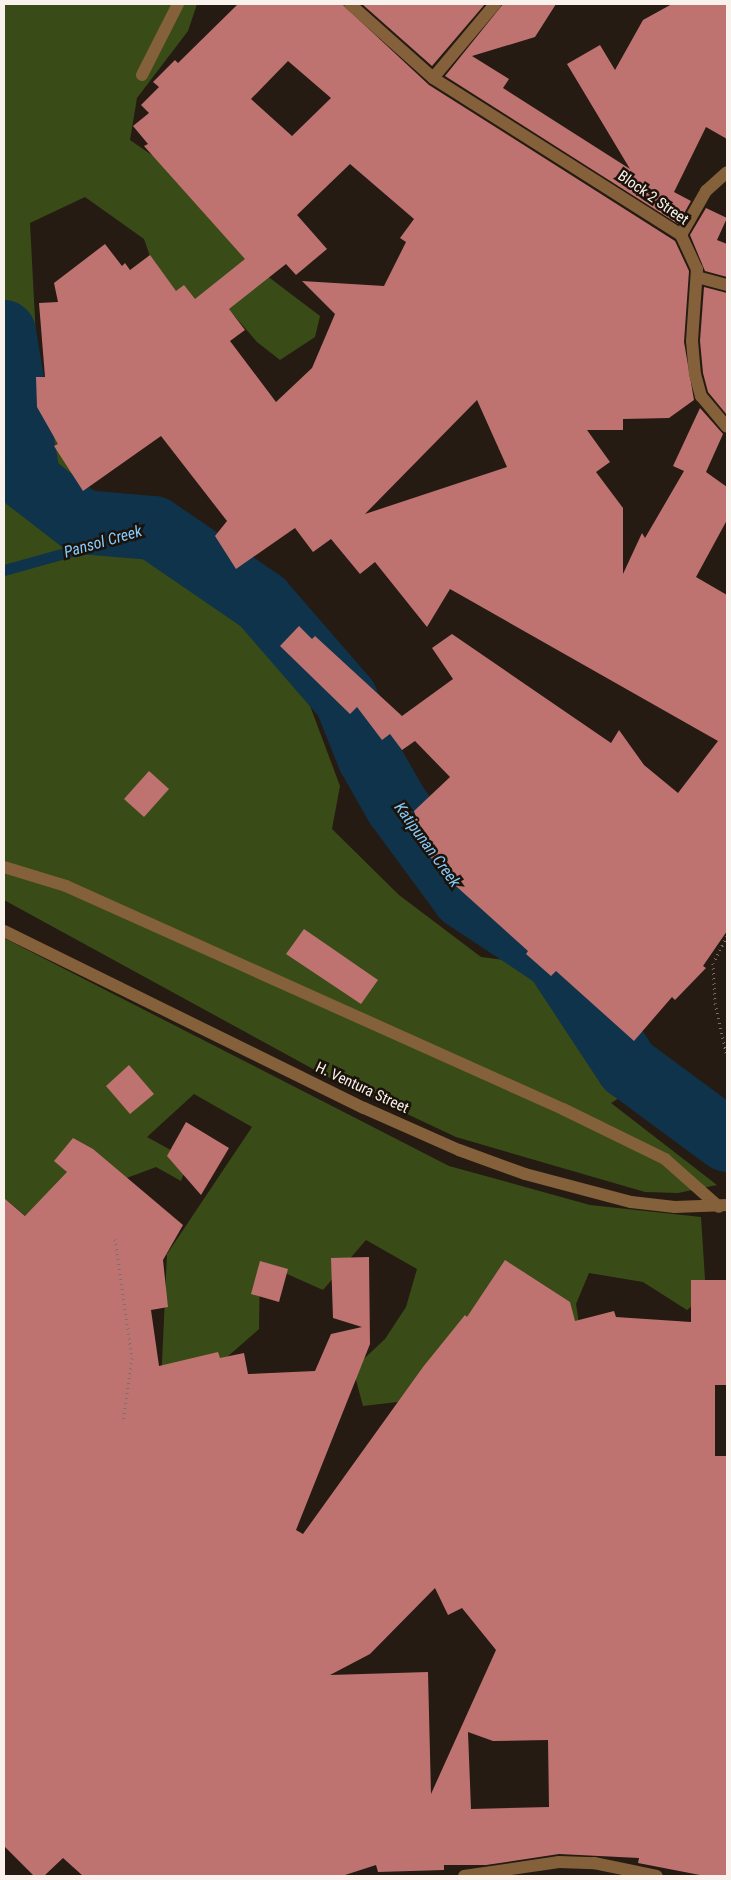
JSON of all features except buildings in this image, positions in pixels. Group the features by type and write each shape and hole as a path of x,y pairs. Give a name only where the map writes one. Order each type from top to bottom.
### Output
{"street":[{"path":"142,75 178,4"},
{"name":"Block 2 Street","path":"350,4 433,78 681,234 696,259 697,277 692,341 695,374 701,396 727,427"},
{"path":"433,78 495,4"},
{"path":"681,234 706,191 727,172"},
{"path":"697,277 727,285"},
{"path":"4,867 75,890 563,1109 664,1159 723,1206"},
{"name":"H. Ventura Street","path":"4,932 364,1108 459,1150 525,1174 631,1202 723,1206"},
{"path":"464,1876 559,1862 594,1863 658,1876"}],"path":[{"path":"727,936 713,963 715,1002 727,1057"},
{"path":"116,1239 132,1358 123,1422"}],"green space":[{"path":"4,4 197,4 188,31 137,98 130,140 162,162 250,263 320,316 315,337 280,360 257,342 218,297 188,319 159,282 144,239 85,197 30,223 38,376 80,449 87,488 150,510 300,679 340,786 332,829 399,895 481,957 543,965 632,1090 611,1103 717,1185 678,1193 645,1192 456,1137 324,1075 4,900"},
{"path":"4,938 449,1166 590,1205 701,1217 706,1295 687,1310 643,1282 589,1273 576,1304 585,1365 432,1398 363,1406 353,1369 385,1339 406,1307 417,1269 366,1240 323,1290 260,1262 259,1329 211,1371 161,1384 167,1254 252,1127 194,1094 147,1137 189,1160 181,1181 156,1167 116,1182 45,1232 4,1198"}],"waterway":[{"name":"Katipunan Creek","path":"4,332 29,481 82,522 154,528 262,602 346,699 369,757 397,806 464,897 556,958 628,1067 727,1140"},
{"name":"Pansol Creek","path":"4,570 154,528"}]}
